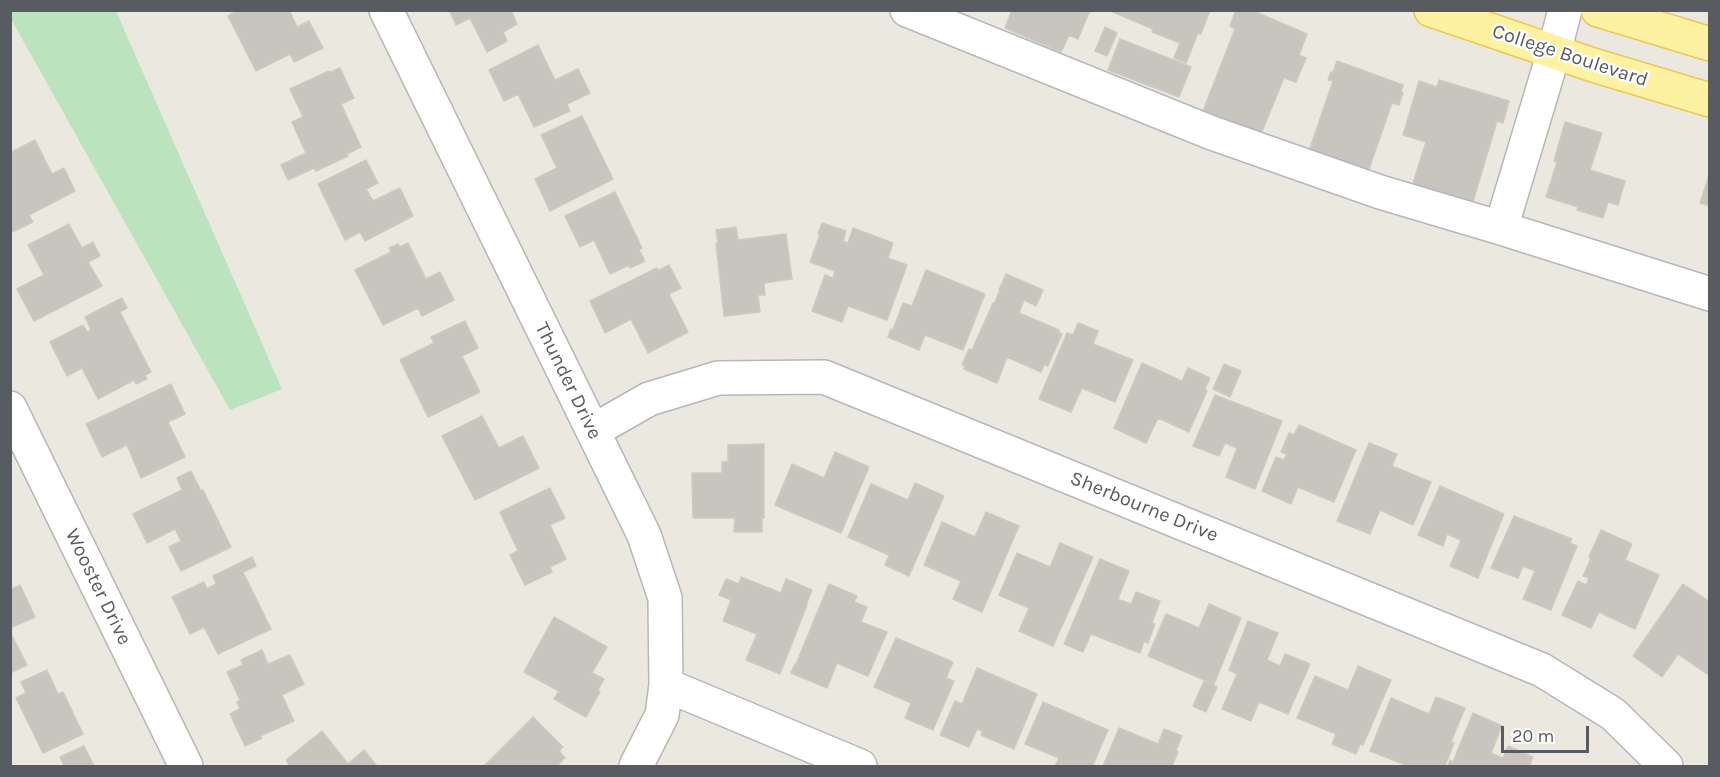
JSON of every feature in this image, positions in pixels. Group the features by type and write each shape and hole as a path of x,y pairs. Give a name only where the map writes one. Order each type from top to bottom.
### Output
{"main road":[{"name":"College Boulevard","path":"1431,10 1465,16 1554,52 1710,100"},
{"path":"1598,10 1710,44"}],"street":[{"name":"Thunder Drive","path":"386,10 644,535 665,598 666,685 662,715 636,766"},
{"path":"906,10 1212,133 1380,192 1710,294"},
{"path":"1501,228 1565,10"},
{"name":"Sherbourne Drive","path":"593,431 649,399 718,378 824,377 1542,670 1613,714 1666,766"},
{"name":"Wooster Drive","path":"10,408 186,766"},
{"path":"666,685 860,766"}],"green space":[{"path":"10,11 116,11 282,389 230,410 11,19"}],"building":[{"path":"239,10 289,10 297,27 309,21 323,48 294,62 290,54 256,71 228,16"},
{"path":"449,10 511,10 517,24 503,32 507,41 487,52 470,18 456,25"},
{"path":"1012,10 1090,10 1078,39 1069,35 1061,52 1005,28"},
{"path":"1114,10 1210,10 1186,63 1174,58 1180,43 1152,32 1153,29 1113,12"},
{"path":"1236,10 1251,10 1307,34 1299,55 1306,58 1296,82 1284,78 1261,134 1203,111 1235,29 1230,26"},
{"path":"1105,27 1117,33 1107,56 1095,51"},
{"path":"1120,39 1191,67 1179,97 1108,70"},
{"path":"538,45 555,80 578,69 590,93 567,104 570,111 534,127 518,94 504,101 489,70"},
{"path":"1337,61 1403,85 1399,105 1392,103 1368,172 1309,151 1333,81 1328,80"},
{"path":"340,68 354,98 341,104 361,147 347,154 348,156 316,171 314,168 288,180 281,165 306,153 292,122 303,117 290,89"},
{"path":"1439,80 1509,101 1503,123 1497,121 1472,205 1412,186 1426,142 1403,135 1419,81 1437,87"},
{"path":"582,116 613,179 550,211 535,179 557,168 541,135"},
{"path":"1565,122 1602,133 1590,170 1625,181 1618,205 1608,202 1603,218 1546,197 1557,162 1554,161"},
{"path":"35,140 52,174 64,168 75,191 29,215 33,222 10,233 10,153"},
{"path":"366,160 378,183 366,189 373,201 400,188 413,216 365,241 360,232 345,240 318,184"},
{"path":"1710,172 1710,206 1700,203"},
{"path":"615,192 642,248 639,250 645,261 630,268 629,265 610,274 594,240 580,247 565,216"},
{"path":"822,223 846,231 843,241 848,243 853,228 893,243 888,258 907,265 887,320 848,306 842,322 812,311 825,275 833,278 835,271 810,262"},
{"path":"69,224 82,248 93,242 100,256 88,262 102,286 34,321 17,289 44,275 28,245"},
{"path":"736,227 738,240 786,234 792,279 764,283 765,295 758,295 760,312 724,316 716,230"},
{"path":"408,243 426,279 440,272 454,300 422,316 418,308 383,325 355,270 391,252 389,248 398,244 400,247"},
{"path":"669,265 681,288 669,294 688,332 648,353 631,319 605,333 590,301 657,268 658,271"},
{"path":"926,270 985,294 963,350 925,335 919,350 888,337 903,303 912,306"},
{"path":"1006,274 1043,290 1036,306 1024,300 1019,313 1059,330 1058,332 1062,334 1048,366 1044,365 1041,372 1007,357 997,383 964,369 965,366 962,365 969,349 972,350"},
{"path":"122,298 127,308 120,312 151,372 145,375 147,379 136,384 134,380 98,399 82,368 67,376 50,342 83,325 87,332 91,330 85,317"},
{"path":"465,321 478,348 462,356 480,392 428,417 400,360 434,343 431,337"},
{"path":"1078,323 1098,331 1093,344 1133,360 1115,402 1082,388 1071,412 1039,399 1067,333 1073,335"},
{"path":"1142,363 1182,381 1188,368 1210,378 1205,389 1207,391 1189,432 1158,418 1146,443 1114,428"},
{"path":"1224,364 1241,371 1230,397 1213,389"},
{"path":"171,384 185,414 168,422 185,457 141,478 127,445 102,457 86,424"},
{"path":"1215,395 1282,421 1255,489 1226,477 1237,448 1225,443 1219,456 1193,446"},
{"path":"482,416 499,448 523,436 539,468 475,500 442,436"},
{"path":"1299,425 1356,450 1334,502 1298,487 1291,504 1262,491 1276,457 1284,460 1287,454 1281,452 1289,433 1294,435"},
{"path":"1369,443 1397,454 1392,466 1431,482 1413,525 1380,510 1370,534 1337,521"},
{"path":"764,444 762,532 734,532 735,518 693,518 692,473 722,473 722,462 728,462 728,445"},
{"path":"835,452 869,467 841,533 775,505 792,464 824,478"},
{"path":"191,471 231,547 181,571 169,547 181,541 175,529 147,543 133,514 182,490 177,478"},
{"path":"915,483 944,496 909,576 885,565 889,555 848,537 871,484 908,500"},
{"path":"1440,486 1504,514 1478,578 1450,566 1461,540 1447,534 1443,546 1418,535"},
{"path":"550,488 565,518 550,525 566,559 550,567 552,572 525,585 510,555 518,551 500,512"},
{"path":"986,512 1019,526 982,612 953,599 961,581 924,565 942,522 975,537"},
{"path":"1514,516 1572,539 1570,543 1577,546 1551,610 1523,599 1535,571 1523,566 1518,578 1491,568"},
{"path":"1601,530 1632,544 1625,560 1659,575 1635,629 1599,612 1591,628 1562,615 1578,581 1586,585 1589,578 1583,576"},
{"path":"1060,543 1093,557 1053,646 1019,631 1029,608 999,595 1017,553 1050,567"},
{"path":"252,557 256,566 243,572 271,629 218,654 204,627 190,634 172,597 204,582 207,589 216,584 213,576"},
{"path":"1100,559 1129,571 1118,599 1131,604 1136,592 1160,601 1148,643 1144,641 1140,653 1091,634 1083,652 1064,644"},
{"path":"741,577 781,593 786,579 812,590 780,674 746,660 757,634 723,621 731,600 719,595 726,579 739,584"},
{"path":"829,584 857,596 854,602 867,607 861,622 887,632 868,676 837,663 827,688 791,673"},
{"path":"1683,584 1710,602 1708,619 1710,620 1710,670 1707,674 1678,654 1662,677 1633,656"},
{"path":"20,585 35,617 10,628 10,590"},
{"path":"1209,604 1241,618 1214,684 1148,656 1166,614 1199,628"},
{"path":"554,617 607,647 592,673 604,679 598,690 600,692 586,717 554,699 559,691 524,672"},
{"path":"1248,621 1278,633 1267,660 1280,666 1285,654 1310,664 1288,714 1259,702 1251,721 1222,709 1237,674 1229,670"},
{"path":"10,632 27,665 10,673"},
{"path":"896,638 953,662 946,678 954,681 933,730 905,718 911,703 874,687"},
{"path":"262,650 268,664 290,655 304,684 282,695 294,721 260,736 262,738 245,746 230,714 240,709 237,702 240,700 227,672 243,665 241,660"},
{"path":"1358,666 1391,680 1363,745 1360,744 1356,754 1332,744 1336,734 1297,718 1315,676 1348,690"},
{"path":"977,668 1037,694 1014,749 981,735 983,731 977,729 969,747 940,735 955,701 962,704"},
{"path":"47,670 58,694 63,692 83,734 43,753 16,698 26,693 21,682"},
{"path":"1204,681 1217,687 1206,712 1193,706"},
{"path":"1436,697 1465,708 1451,742 1454,743 1445,766 1408,766 1370,751 1391,698 1429,714"},
{"path":"1043,702 1108,730 1094,766 1055,766 1059,758 1025,744"},
{"path":"1473,713 1502,726 1491,753 1503,758 1508,746 1533,757 1529,766 1448,766 1450,760 1453,762"},
{"path":"533,717 563,747 559,751 565,758 557,766 484,766"},
{"path":"1119,728 1158,744 1164,729 1182,736 1172,766 1103,766"},
{"path":"322,731 348,764 364,750 377,766 290,766 286,760"},
{"path":"84,746 94,766 64,766 60,757"}]}
